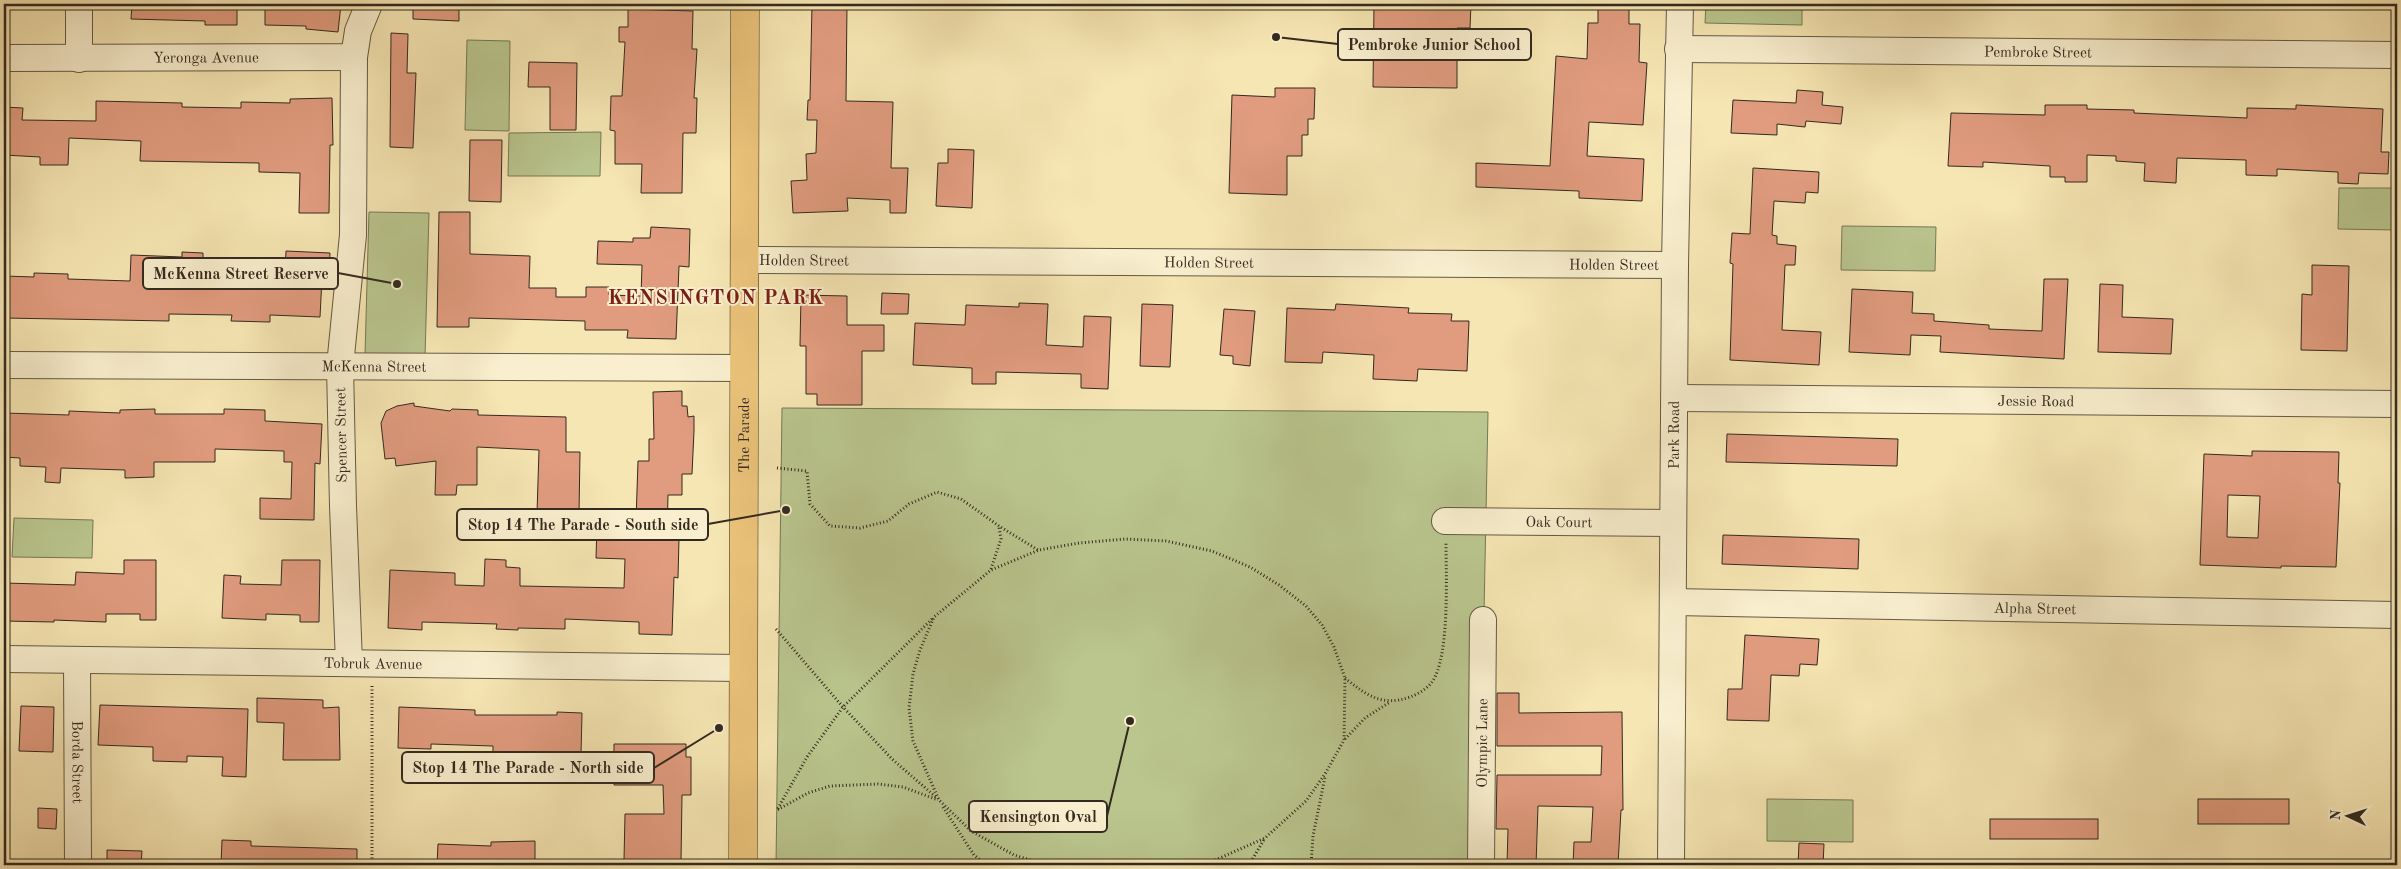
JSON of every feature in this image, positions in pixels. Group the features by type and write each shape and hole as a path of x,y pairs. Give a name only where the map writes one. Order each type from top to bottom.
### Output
{"main road":[{"name":"The Parade","path":"743,865 745,4"}],"street":[{"path":"78,59 79,4"},
{"path":"354,57 358,31 369,4"},
{"name":"Park Road","path":"1671,865 1673,523 1676,398 1675,265 1680,4"},
{"name":"Pembroke Street","path":"1678,49 2397,55"},
{"name":"Yeronga Avenue","path":"4,58 354,57"},
{"name":"Spencer Street","path":"354,57 353,235 340,366 343,506 361,663"},
{"name":"Holden Street","path":"744,260 1675,265"},
{"name":"McKenna Street","path":"4,365 744,368"},
{"name":"Jessie Road","path":"1676,398 2397,404"},
{"name":"Oak Court","path":"1446,521 1673,523"},
{"name":"Alpha Street","path":"1673,602 2397,615"},
{"name":"Olympic Lane","path":"1482,865 1483,620"},
{"name":"Tobruk Avenue","path":"4,659 742,668"},
{"name":"Borda Street","path":"78,660 78,865"}],"path":[{"path":"777,468 807,471 810,504 830,526 860,528 888,521 909,504 938,492 962,499 999,526 1038,550"},
{"path":"1204,865 1265,838 1306,802 1326,774 1344,740 1365,718 1390,702 1418,694 1432,682 1439,665 1443,640 1446,521"},
{"path":"991,570 1001,539 999,526"},
{"path":"939,800 895,786 878,784 830,786 808,793 777,810 807,757 843,707 934,617 991,570 1038,550 1079,543 1125,539 1166,541 1212,551 1250,568 1279,584 1306,606 1322,625 1330,640 1345,678 1344,740"},
{"path":"934,617 920,650 913,674 909,708 913,741 939,800 974,855 986,865"},
{"path":"776,629 843,707 892,759 939,800 956,818 985,840 1014,855 1047,865"},
{"path":"361,663 372,865"},
{"path":"1345,678 1360,690 1377,699 1390,702"},
{"path":"1311,865 1313,836 1326,774"},
{"path":"1249,865 1265,838"}],"green space":[{"path":"1706,4 1802,4 1802,25 1705,23"},
{"path":"467,40 510,41 509,131 465,130"},
{"path":"601,132 600,176 508,176 509,133"},
{"path":"2339,188 2397,188 2397,230 2338,229"},
{"path":"369,212 429,213 425,357 365,355"},
{"path":"1842,226 1936,227 1935,271 1841,270"},
{"path":"782,408 1488,412 1479,865 776,865"},
{"path":"4,476 9,476 9,551 4,551"},
{"path":"14,518 93,520 92,558 12,557"},
{"path":"1767,799 1853,800 1853,842 1767,841"}],"building":[{"path":"132,4 237,4 237,25 205,25 205,21 131,19"},
{"path":"265,4 341,4 338,32 306,29 306,26 265,25"},
{"path":"413,4 459,4 459,21 413,19"},
{"path":"812,4 847,4 846,101 893,102 891,168 908,168 906,213 890,213 890,200 847,198 848,211 793,213 791,181 807,180 806,154 816,153 817,120 807,120 808,100 810,100"},
{"path":"1374,4 1471,4 1470,28 1457,28 1457,88 1373,87"},
{"path":"1598,4 1629,4 1629,24 1640,24 1639,62 1647,63 1643,125 1589,122 1587,156 1644,159 1642,201 1579,198 1579,191 1476,187 1476,163 1550,166 1556,56 1587,59 1588,23 1598,23"},
{"path":"628,9 693,11 692,49 697,49 694,98 697,98 696,133 683,133 682,193 641,193 642,164 615,164 615,131 610,130 611,96 622,96 625,42 619,42 619,27 628,27"},
{"path":"391,33 408,34 407,73 416,73 413,148 390,147"},
{"path":"529,62 577,63 576,130 550,130 550,87 528,87"},
{"path":"1275,88 1315,88 1314,119 1308,119 1308,135 1302,135 1302,156 1287,156 1287,195 1229,193 1232,95 1275,97"},
{"path":"1797,90 1823,92 1822,105 1843,107 1841,124 1806,121 1805,127 1777,124 1777,135 1731,133 1733,100 1796,103"},
{"path":"332,98 333,145 330,145 329,213 299,213 300,173 259,172 259,163 140,161 141,141 69,138 68,165 40,165 40,157 4,155 4,107 23,108 22,120 96,121 96,101 182,103 182,107 241,108 241,102 290,103 290,99"},
{"path":"2045,105 2087,105 2087,109 2134,110 2134,113 2247,118 2247,108 2296,109 2296,105 2383,109 2381,152 2389,152 2388,174 2359,173 2358,184 2338,183 2338,172 2277,169 2277,176 2246,175 2246,160 2177,158 2176,183 2144,181 2145,163 2116,161 2116,156 2087,155 2087,182 2065,182 2065,177 2050,177 2050,166 1983,162 1983,167 1948,166 1951,113 2045,115"},
{"path":"470,140 502,140 501,202 469,201"},
{"path":"948,149 974,150 972,208 936,206 938,163 948,163"},
{"path":"1753,168 1819,172 1818,193 1806,192 1805,203 1774,201 1772,235 1777,236 1777,244 1796,246 1795,265 1785,265 1782,330 1821,332 1819,365 1730,360 1733,264 1730,263 1732,233 1750,234"},
{"path":"439,212 470,212 470,254 530,256 529,288 556,288 556,297 586,297 586,287 609,287 609,295 641,296 642,265 597,264 598,241 633,242 633,238 650,238 651,227 690,229 689,267 679,266 676,339 627,338 628,330 585,330 585,321 469,318 469,327 437,327"},
{"path":"286,251 330,253 329,278 322,278 320,317 270,315 270,322 231,321 232,315 169,314 169,321 4,318 4,276 34,277 34,273 68,274 68,279 130,281 131,255 182,257 182,252 203,253 203,260 223,260 223,272 285,273"},
{"path":"2312,265 2349,266 2347,351 2301,350 2302,294 2312,295"},
{"path":"2044,279 2068,279 2064,359 1940,352 1941,336 1911,335 1910,355 1849,352 1852,289 1913,292 1912,313 1934,314 1934,321 1989,325 1989,329 2042,331"},
{"path":"2100,284 2123,285 2122,317 2173,319 2171,354 2098,352"},
{"path":"882,293 909,294 908,314 881,314"},
{"path":"801,295 847,296 847,325 884,325 884,351 862,351 862,405 817,405 817,394 806,394 806,346 800,346"},
{"path":"1019,303 1048,304 1046,345 1083,347 1084,316 1111,317 1108,389 1081,388 1081,374 996,372 996,384 972,384 972,368 913,365 915,323 965,325 966,305 1019,307"},
{"path":"1142,304 1173,305 1170,367 1140,366"},
{"path":"1336,304 1409,308 1408,313 1452,314 1451,321 1469,321 1467,371 1418,369 1417,381 1373,379 1374,355 1323,352 1322,363 1285,362 1287,308 1335,310"},
{"path":"1224,309 1255,311 1250,366 1233,364 1233,356 1220,355"},
{"path":"682,391 682,406 687,406 688,417 694,416 694,431 692,474 682,474 682,495 668,495 667,539 679,539 678,578 674,577 672,635 639,634 639,622 565,619 565,629 496,629 497,624 422,622 422,630 388,628 390,570 455,573 455,585 484,586 485,559 506,560 506,567 520,568 520,586 624,588 625,559 596,558 597,526 623,527 624,521 636,521 638,461 649,461 649,439 654,439 653,392"},
{"path":"414,403 414,406 450,411 452,409 478,410 478,415 566,417 566,452 580,452 579,514 537,513 539,450 477,447 477,485 457,485 456,495 435,495 436,461 396,466 395,458 385,459 381,423 386,411 397,406"},
{"path":"155,409 155,414 224,414 224,409 265,410 265,421 322,424 320,464 315,463 314,520 260,519 260,498 291,499 292,462 284,462 284,451 215,449 215,462 154,462 154,477 125,478 125,470 61,468 60,483 45,482 46,467 20,466 20,458 4,457 4,413 69,415 69,411 120,413 120,410"},
{"path":"1727,434 1898,439 1897,466 1726,462"},
{"path":"2252,451 2339,452 2338,483 2340,483 2336,567 2281,566 2281,568 2200,565 2204,454 2252,456","holes":["2228,495 2260,496 2258,538 2227,537"]},
{"path":"1723,535 1859,539 1858,569 1722,564"},
{"path":"124,560 156,560 156,620 140,620 140,614 106,614 106,622 4,621 4,583 75,585 76,572 124,574"},
{"path":"282,560 320,560 319,622 300,622 300,615 266,614 266,620 222,618 224,575 241,576 240,584 281,585"},
{"path":"1745,635 1819,639 1817,665 1800,664 1799,676 1771,675 1769,721 1727,720 1728,689 1742,689"},
{"path":"1497,693 1519,693 1519,713 1622,712 1623,810 1621,810 1618,865 1573,865 1574,842 1591,842 1593,807 1538,806 1536,865 1507,865 1508,829 1496,829 1497,775 1601,775 1602,746 1497,746"},
{"path":"257,698 323,700 323,708 339,707 340,760 283,760 284,723 257,722"},
{"path":"100,705 248,709 246,777 222,776 223,757 187,756 187,762 153,761 153,747 98,745"},
{"path":"21,706 54,707 53,752 19,751"},
{"path":"399,707 475,710 475,715 557,715 557,712 582,713 581,755 541,754 541,757 493,757 493,746 431,744 431,749 398,748"},
{"path":"614,744 686,744 686,757 691,757 691,795 682,795 681,861 624,860 625,814 664,814 663,785 614,785"},
{"path":"2198,799 2289,799 2289,824 2198,824"},
{"path":"38,808 57,809 56,829 38,828"},
{"path":"1990,819 2098,819 2098,839 1990,839"},
{"path":"222,840 251,841 251,846 357,849 357,864 221,865"},
{"path":"535,841 535,865 437,865 438,844 491,846 491,842"},
{"path":"1799,843 1824,844 1823,865 1798,865"},
{"path":"107,850 142,851 141,865 107,865"}],"place":[{"name":"Pembroke Junior School","path":"1276,37"},
{"name":"McKenna Street Reserve","path":"397,284"},
{"name":"Stop 14 The Parade - South side","path":"786,510"},
{"name":"Kensington Oval","path":"1130,721"},
{"name":"Stop 14 The Parade - North side","path":"719,728"}],"district":[{"name":"KENSINGTON PARK","path":"716,297"}]}
